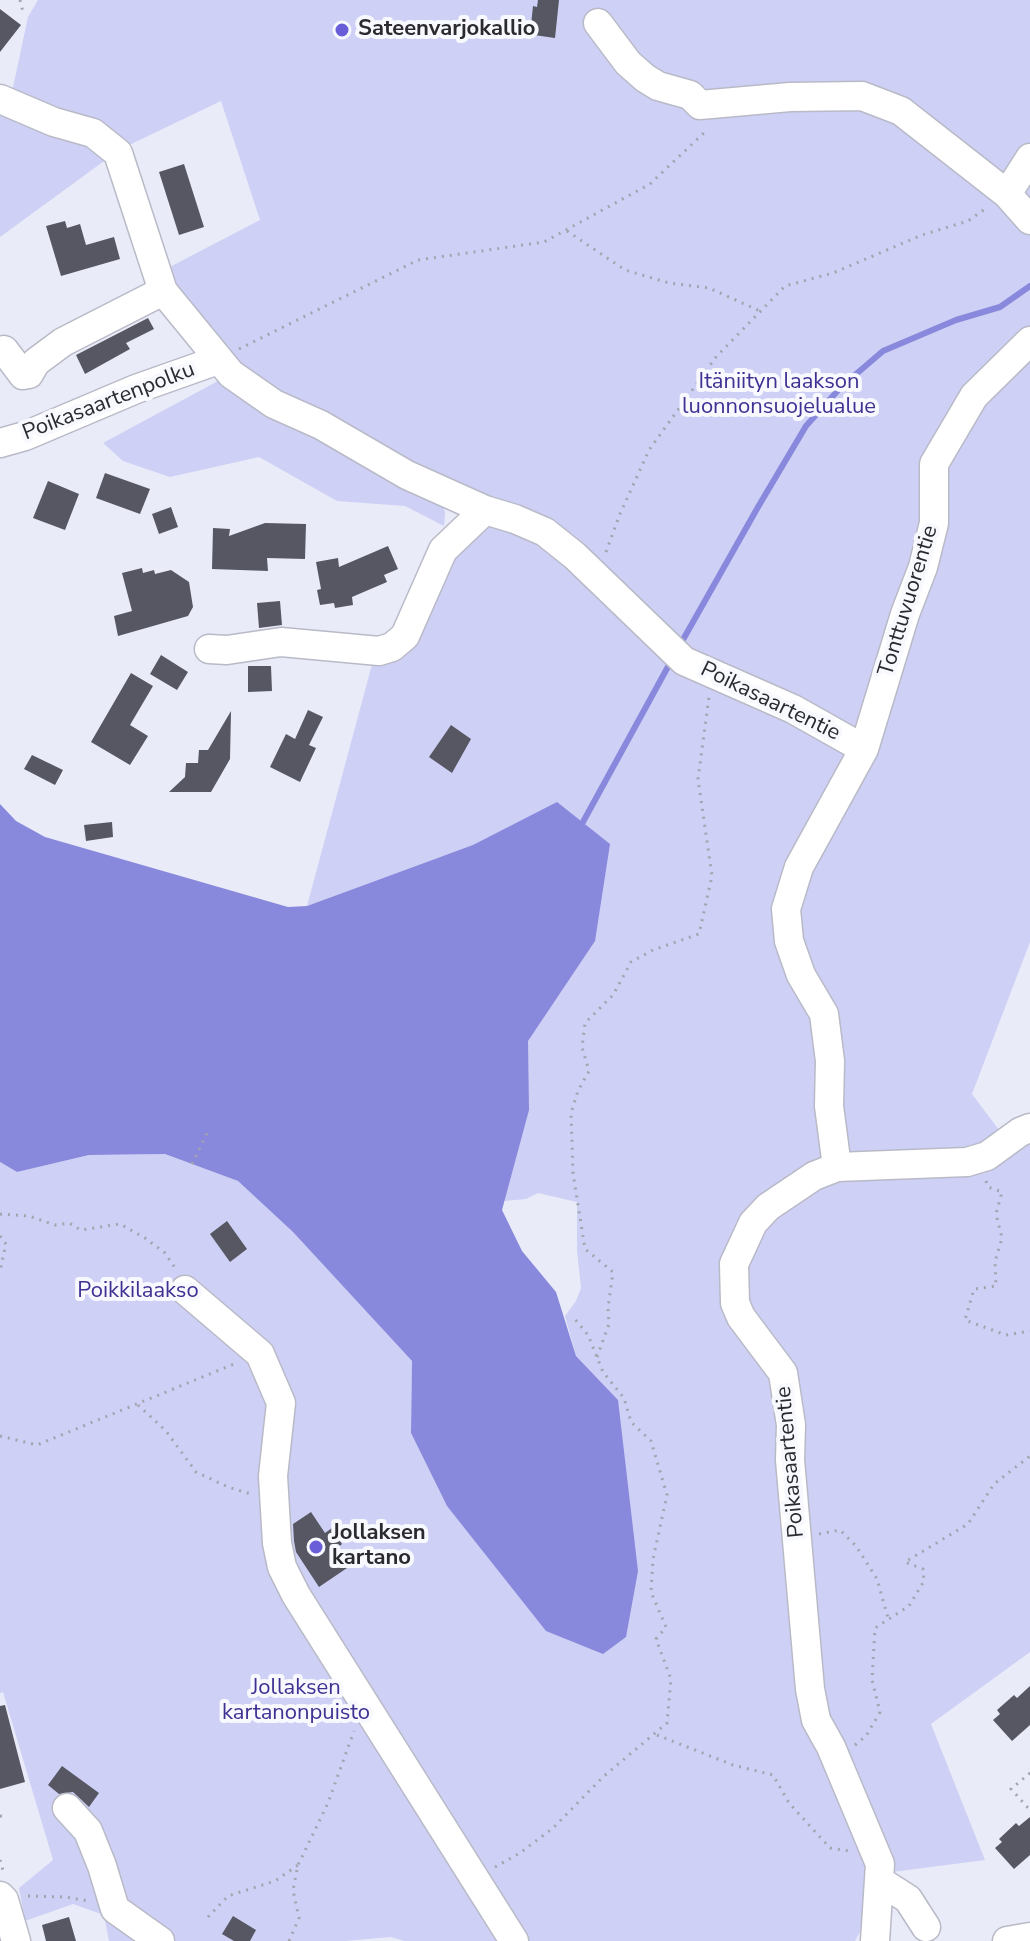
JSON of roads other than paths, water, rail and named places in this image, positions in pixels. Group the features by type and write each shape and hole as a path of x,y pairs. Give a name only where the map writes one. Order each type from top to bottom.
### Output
{"street":[{"path":"598,23 628,63 645,78 658,86 690,95 700,105 790,97 862,96 901,111 1007,194 1030,220"},
{"name":"Poikasaartentie","path":"0,99 54,122 93,133 118,153 163,291 231,374 274,404 321,425 407,475 485,510 545,532 684,661 793,709 864,749 799,867 786,909 789,941 801,975 824,1014 830,1061 829,1106 837,1167 814,1176 768,1207 753,1223 734,1264 735,1303 741,1317 783,1373 791,1425 790,1460 810,1689 816,1720 837,1760 880,1864 875,1941"},
{"path":"1007,194 1030,158"},
{"path":"4,350 23,375 29,374 36,362 63,342 163,291"},
{"name":"Tonttuvuorentie","path":"864,749 905,614 923,567 934,523 934,464 974,396 1030,341"},
{"name":"Poikasaartenpolku","path":"0,443 218,360"},
{"path":"209,649 227,650 281,642 379,651 392,647 405,636 443,550 485,510"},
{"path":"837,1167 967,1162 987,1156 1030,1128"},
{"path":"185,1290 260,1354 281,1403 273,1476 277,1543 282,1567 296,1595 514,1941"},
{"path":"67,1808 88,1831 115,1909 160,1941"},
{"path":"880,1881 908,1899 926,1927"},
{"path":"2,1898 9,1934"},
{"path":"1007,1941 1030,1937"}],"waterway":[{"path":"680,645 806,426 841,387 883,351 956,320 1000,307 1030,286"},
{"path":"583,822 670,663"}],"place":[{"name":"Sateenvarjokallio","path":"342,30"},
{"name":"Jollaksen kartano","path":"316,1547"}],"park label":[{"name":"Itäniityn laakson luonnonsuojelualue","path":"779,396"},
{"name":"Poikkilaakso","path":"138,1292"},
{"name":"Jollaksen kartanonpuisto","path":"296,1702"}]}
